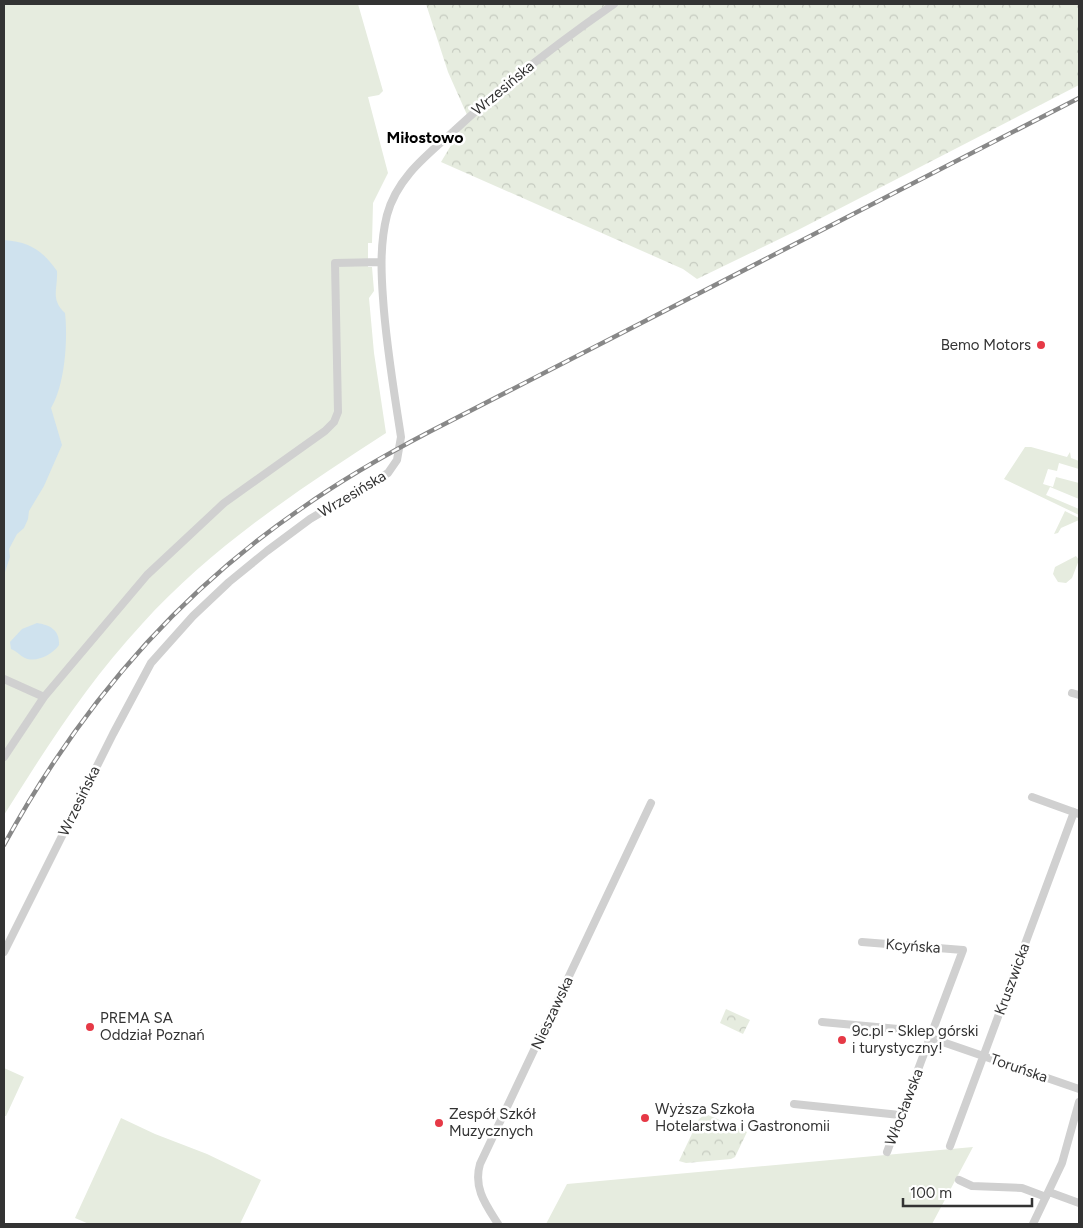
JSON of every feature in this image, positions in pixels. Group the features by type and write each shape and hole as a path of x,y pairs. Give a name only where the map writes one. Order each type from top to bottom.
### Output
{"street":[{"name":"Wrzesińska","path":"4,952 113,734 151,663 193,616 229,582 267,551 310,519 381,478 394,466 401,438 389,363 381,262 384,230 390,204 397,188 411,170 508,82 614,4"},
{"path":"4,757 44,698 147,575 224,502 325,431 334,422 338,412 338,384 334,263 381,262"},
{"path":"4,679 44,698"},
{"path":"1032,797 1076,813"},
{"name":"Nieszawska","path":"498,1224 480,1193 478,1176 480,1164 652,803"},
{"name":"Kruszwicka","path":"950,1146 1076,813"},
{"name":"Kcyńska","path":"862,942 963,950"},
{"name":"Włocławska","path":"887,1152 963,950"},
{"name":"Toruńska","path":"822,1022 920,1031 931,1038 1079,1089"},
{"path":"1033,1224 1062,1162 1079,1102"},
{"path":"794,1104 900,1115"},
{"path":"958,1180 972,1186 1022,1188 1079,1203"}],"green space":[{"path":"4,4 358,4 383,91 379,95 368,97 388,173 373,203 372,243 368,243 368,267 372,267 374,291 369,298 374,353 386,433 289,498 227,544 169,596 122,646 86,692 52,740 4,815"},
{"path":"426,4 1079,4 1079,85 798,230 697,279 683,269 441,162 468,117 448,72"},
{"path":"1025,447 1067,457 1070,452 1071,458 1079,461 1079,469 1059,463 1057,471 1048,469 1043,484 1053,487 1056,477 1079,483 1079,499 1050,487 1046,495 1079,509 1079,515 1004,479"},
{"path":"1065,511 1079,518 1079,520 1061,528 1058,533 1054,534"},
{"path":"1076,556 1079,560 1072,578 1066,583 1058,582 1053,574 1055,567"},
{"path":"726,1009 750,1020 743,1034 720,1023"},
{"path":"4,1068 24,1077 6,1116 4,1116"},
{"path":"704,1115 747,1132 735,1157 686,1163 679,1161 699,1119"},
{"path":"121,1118 155,1134 207,1154 261,1180 240,1224 89,1224 75,1218"},
{"path":"973,1147 932,1224 546,1224 567,1184"}],"water":[{"path":"4,240 35,248 57,271 56,298 60,308 65,313 66,336 60,387 51,408 62,445 44,486 29,511 24,528 17,534 9,549 10,557 4,575"},
{"path":"37,623 46,625 56,632 59,645 44,657 29,659 11,649 10,642 22,629"}],"railway":[{"path":"4,845 64,748 97,702 133,658 213,578 256,542 302,508 364,468 429,432 1079,98"}],"place":[{"name":"Bemo Motors","path":"1041,345"},
{"name":"PREMA SA Oddział Poznań","path":"90,1027"},
{"name":"9c.pl - Sklep górski i turystyczny!","path":"842,1040"},
{"name":"Wyższa Szkoła Hotelarstwa i Gastronomii","path":"645,1118"},
{"name":"Zespół Szkół Muzycznych","path":"439,1123"}],"district":[{"name":"Miłostowo","path":"425,137"}]}
